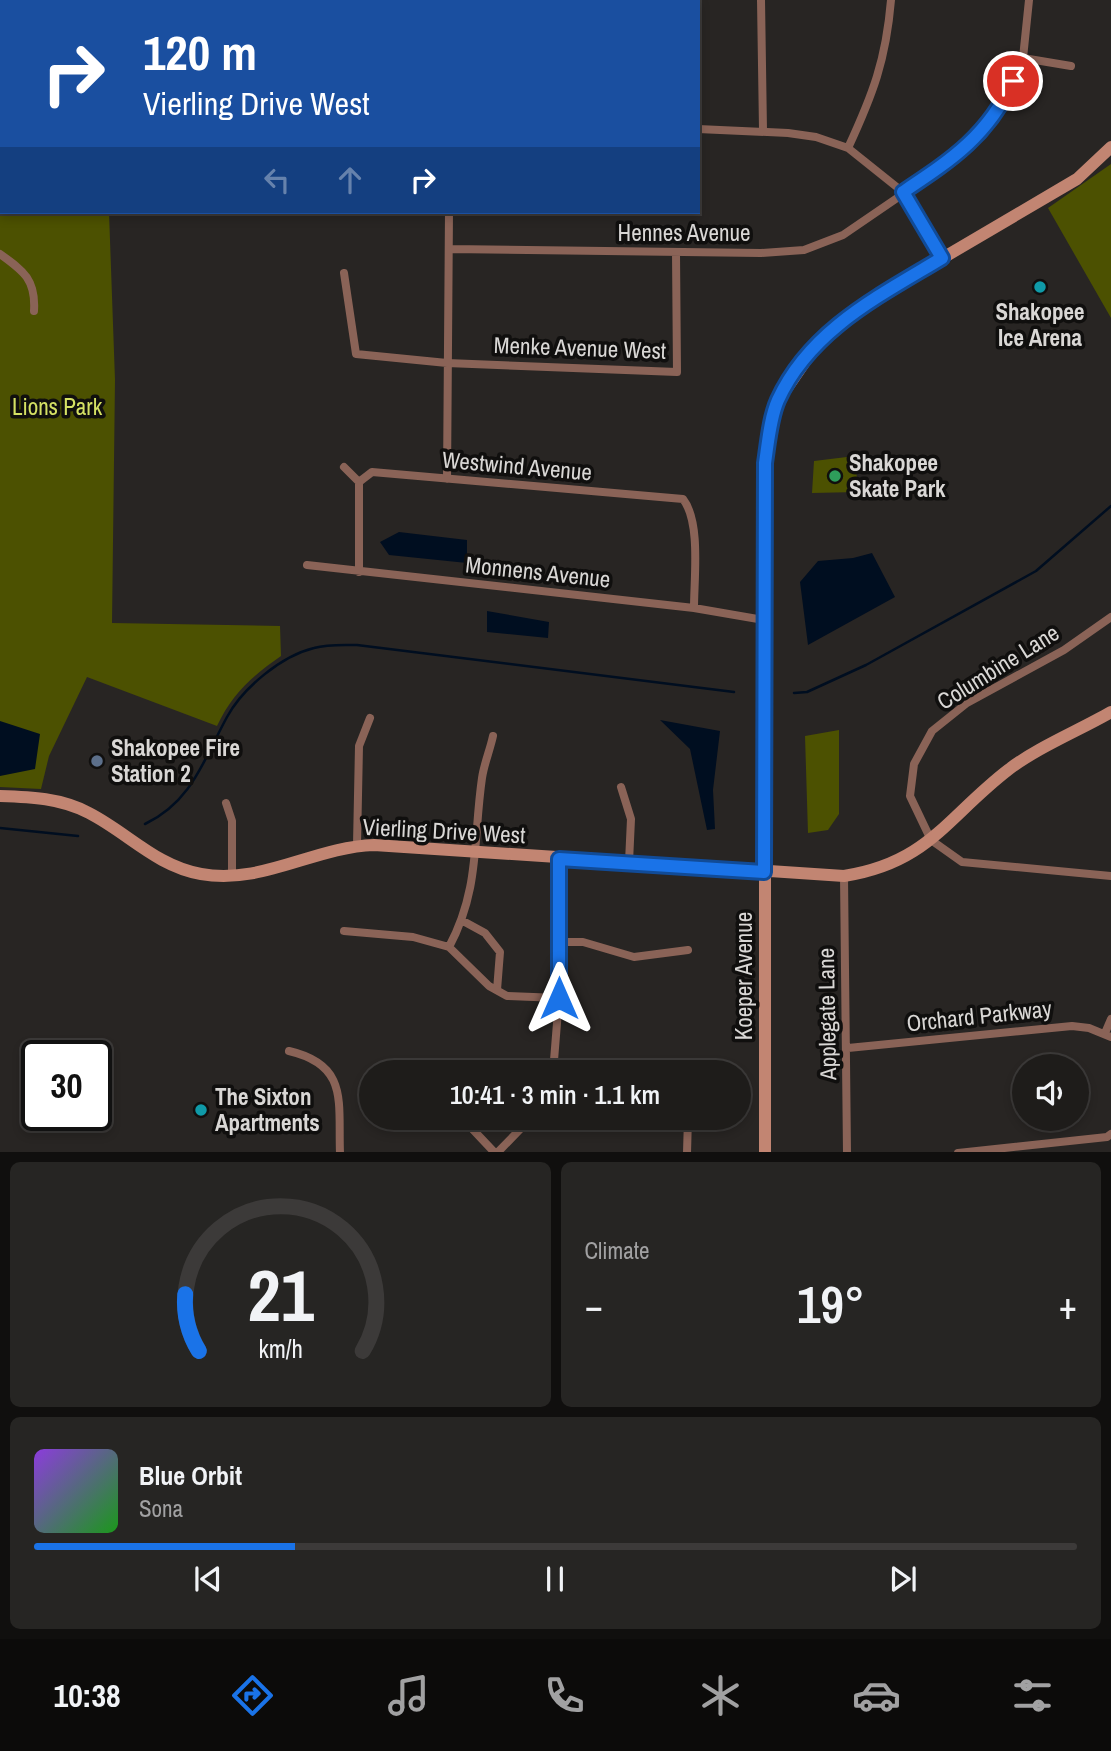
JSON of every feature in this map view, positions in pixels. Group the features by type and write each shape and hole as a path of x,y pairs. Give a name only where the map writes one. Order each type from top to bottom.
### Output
{"street":[{"path":"761,0 763,130"},
{"path":"848,148 877,86 887,46 891,0"},
{"name":"Hennes Avenue","path":"449,249 676,253 804,250 843,235 960,155 1002,105 1023,58 1029,0"},
{"path":"1023,58 1071,66"},
{"path":"700,129 763,130 816,137 848,148 903,192 942,258"},
{"name":"Koeper Avenue","path":"765,1152 765,463 778,401 817,344 856,309 1077,179 1111,147"},
{"path":"447,479 449,214"},
{"name":"Menke Avenue West","path":"447,363 677,372 676,253"},
{"path":"0,254 26,272 34,290 34,311"},
{"path":"344,273 356,354 447,363"},
{"path":"344,467 359,482 359,572"},
{"name":"Westwind Avenue","path":"359,482 372,472 683,499 692,510 694,608"},
{"name":"Monnens Avenue","path":"307,565 694,608 764,620"},
{"name":"Columbine Lane","path":"931,839 910,796 914,764 932,731 967,703 1064,650 1111,617"},
{"name":"Vierling Drive West","path":"0,796 42,798 76,807 169,864 200,874 232,877 273,870 330,849 358,845 844,876 874,871 914,853 1009,769 1111,712"},
{"path":"358,845 359,746 370,718"},
{"path":"449,947 463,920 472,891 482,777 493,736"},
{"path":"621,788 631,819 629,862"},
{"path":"226,803 232,821 232,877"},
{"path":"931,839 962,862 1111,876"},
{"path":"555,1060 559,998 559,859"},
{"name":"Applegate Lane","path":"844,876 848,1048 847,1152"},
{"path":"463,920 485,933 500,952 497,990"},
{"path":"344,932 413,937 449,947 507,996 559,998"},
{"path":"559,942 583,942 634,957 688,950"},
{"path":"1108,1035 1111,1019"},
{"name":"Orchard Parkway","path":"848,1048 1072,1026 1108,1035"},
{"path":"289,1051 310,1056 330,1070 337,1088 340,1152"},
{"path":"474,1130 495,1152"},
{"path":"497,1152 519,1130"},
{"path":"687,1152 688,1130"},
{"path":"966,1152 1111,1134"}],"green space":[{"path":"1111,164 1111,318 1048,208"},
{"name":"Lions Park","path":"0,214 109,214 115,380 112,623 280,626 281,656 244,686 229,704 217,726 87,677 49,756 41,789 0,787"},
{"name":"Shakopee Skate Park","path":"855,456 858,492 812,493 814,461"},
{"path":"839,730 839,814 828,830 808,833 805,736"}],"water":[{"path":"399,532 467,540 467,563 389,555 380,542"},
{"path":"872,553 895,597 808,645 800,582 818,561 853,558"},
{"path":"487,611 549,622 548,638 487,632"},
{"path":"660,720 720,731 713,790 715,829 707,830 690,749"},
{"path":"0,721 40,734 35,769 0,776"}],"waterway":[{"path":"794,693 807,692 866,665 1036,571 1111,506"},
{"path":"145,824 161,815 186,792 227,717 243,695 276,666 301,652 319,647 357,645 734,692"},
{"path":"0,828 78,836"}],"place":[{"name":"Shakopee Ice Arena","path":"1040,287"},
{"name":"Shakopee Skate Park","path":"835,476"},
{"name":"Shakopee Fire Station 2","path":"97,761"},
{"name":"The Sixton Apartments","path":"201,1110"}],"route":[{"path":"559,998 559,859 764,872 765,463 778,401 817,344 856,309 942,258 903,192 960,155 1002,105 1013,81"}]}
